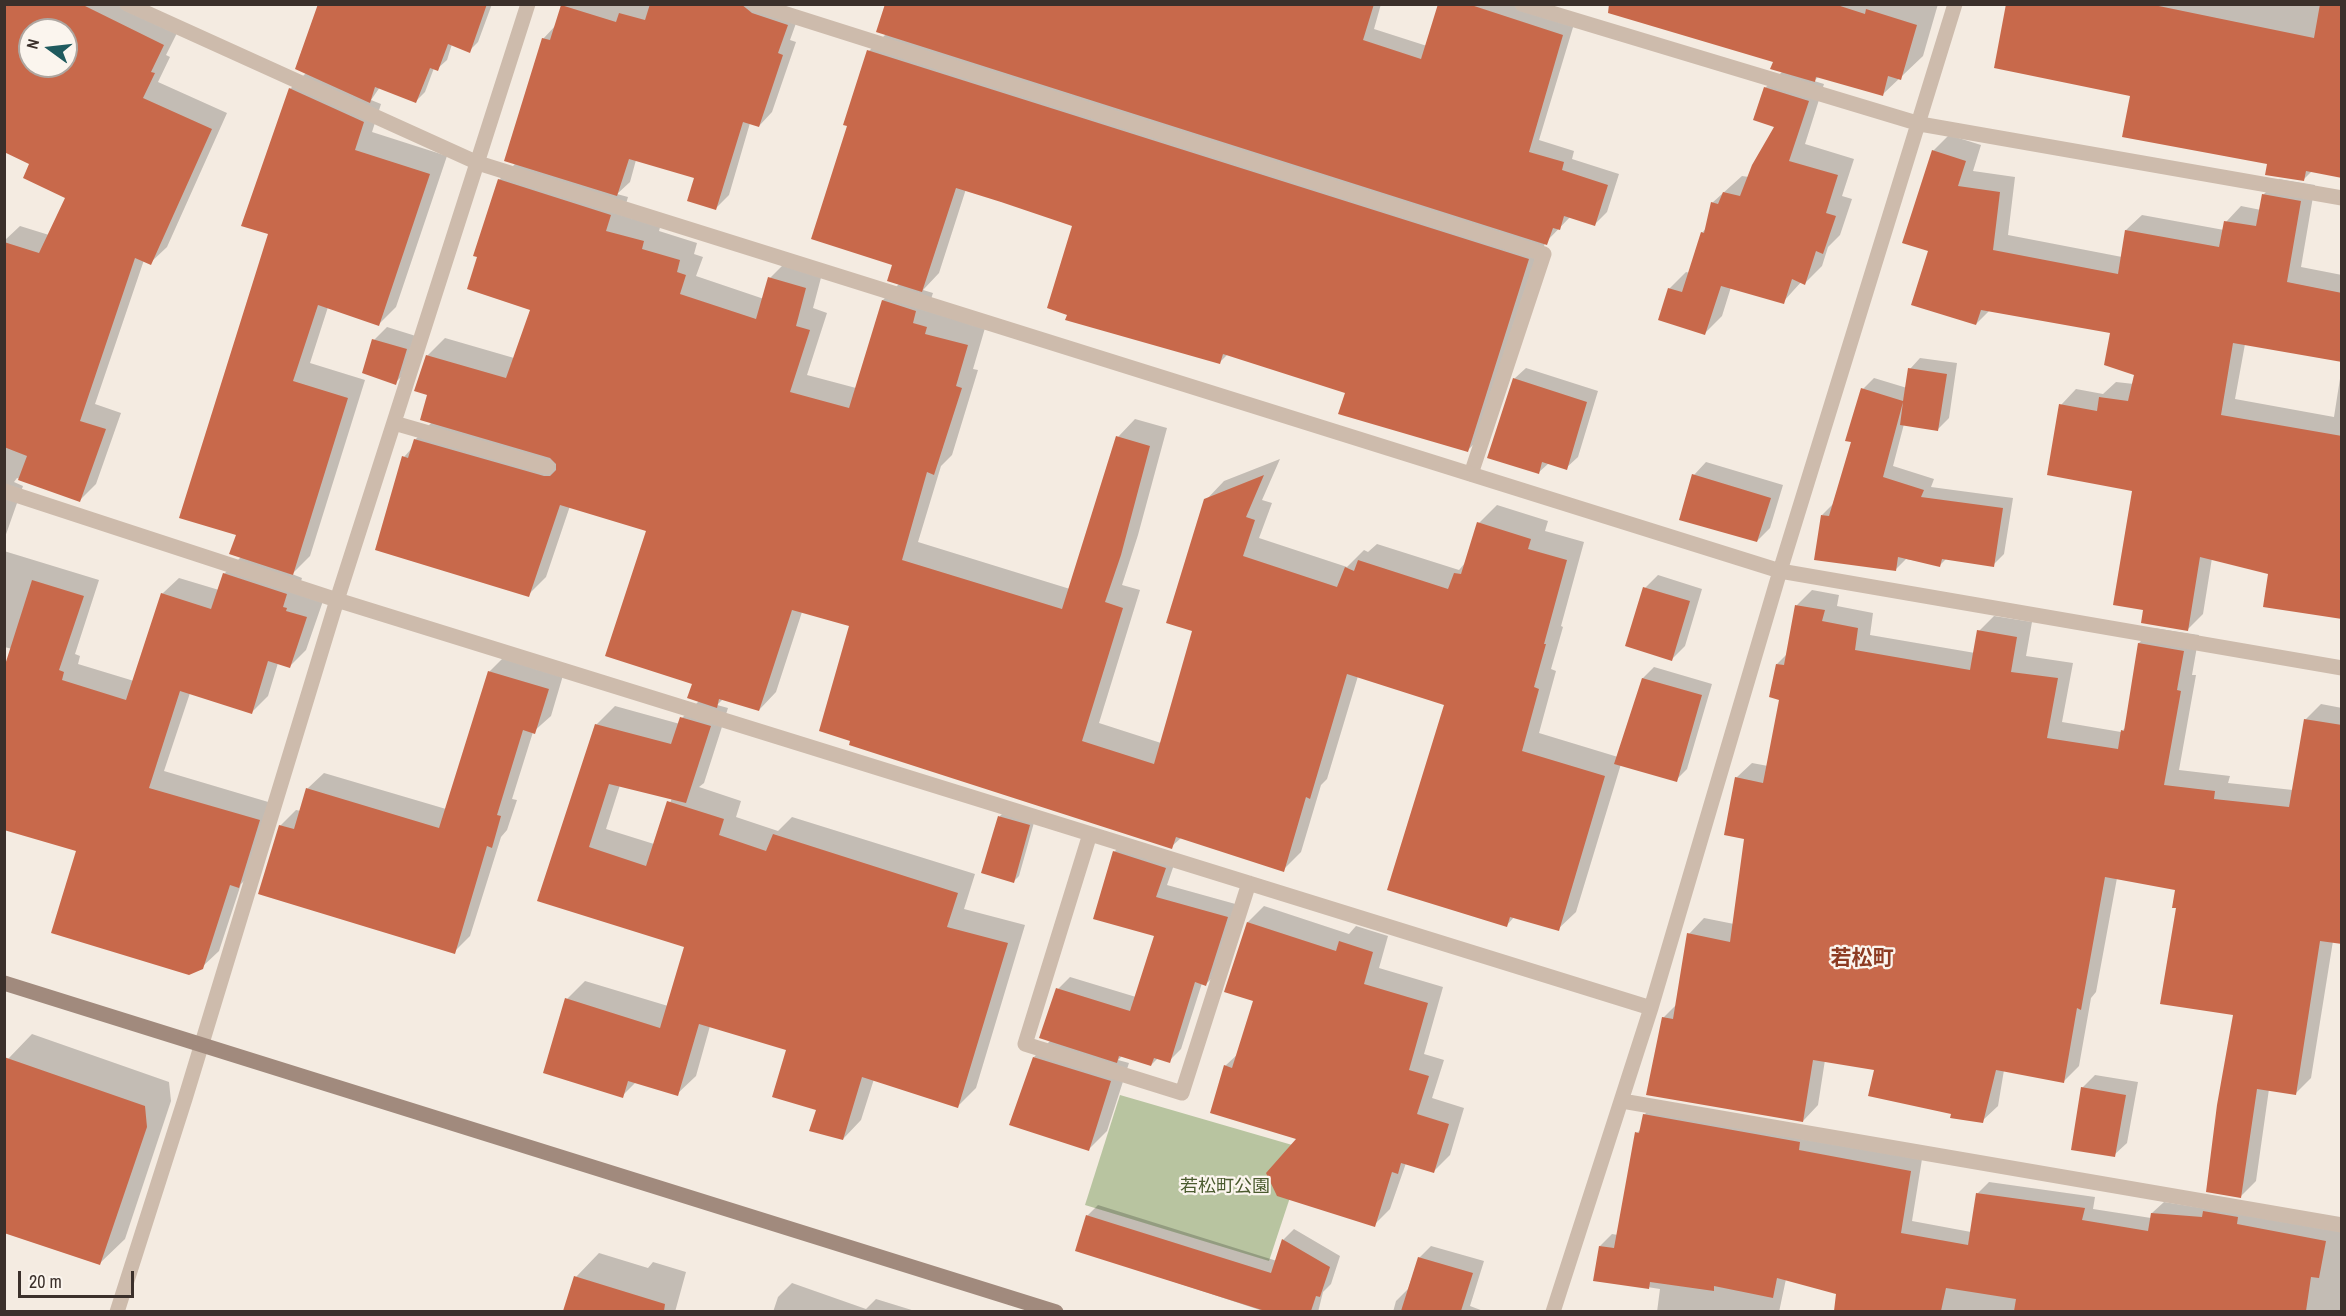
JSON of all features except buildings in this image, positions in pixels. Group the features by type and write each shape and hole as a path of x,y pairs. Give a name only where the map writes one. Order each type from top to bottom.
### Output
{"street":[{"path":"127,4 478,163 1780,572 2342,668"},
{"path":"117,1311 185,1100 200,1044 337,600 528,4"},
{"path":"755,4 1544,254 1471,474"},
{"path":"1522,4 1920,124 2342,198"},
{"path":"1553,1311 1651,1008 1780,572 1920,124 1955,4"},
{"path":"394,423 548,467"},
{"path":"4,491 337,600 1651,1008"},
{"path":"1090,834 1025,1044 1182,1093 1249,883"},
{"path":"4,983 1056,1311"},
{"path":"1622,1101 2342,1225"}],"green space":[{"name":"若松町公園","path":"1120,1095 1306,1149 1269,1261 1085,1205"}],"district":[{"name":"若松町","path":"1862,959"}]}
